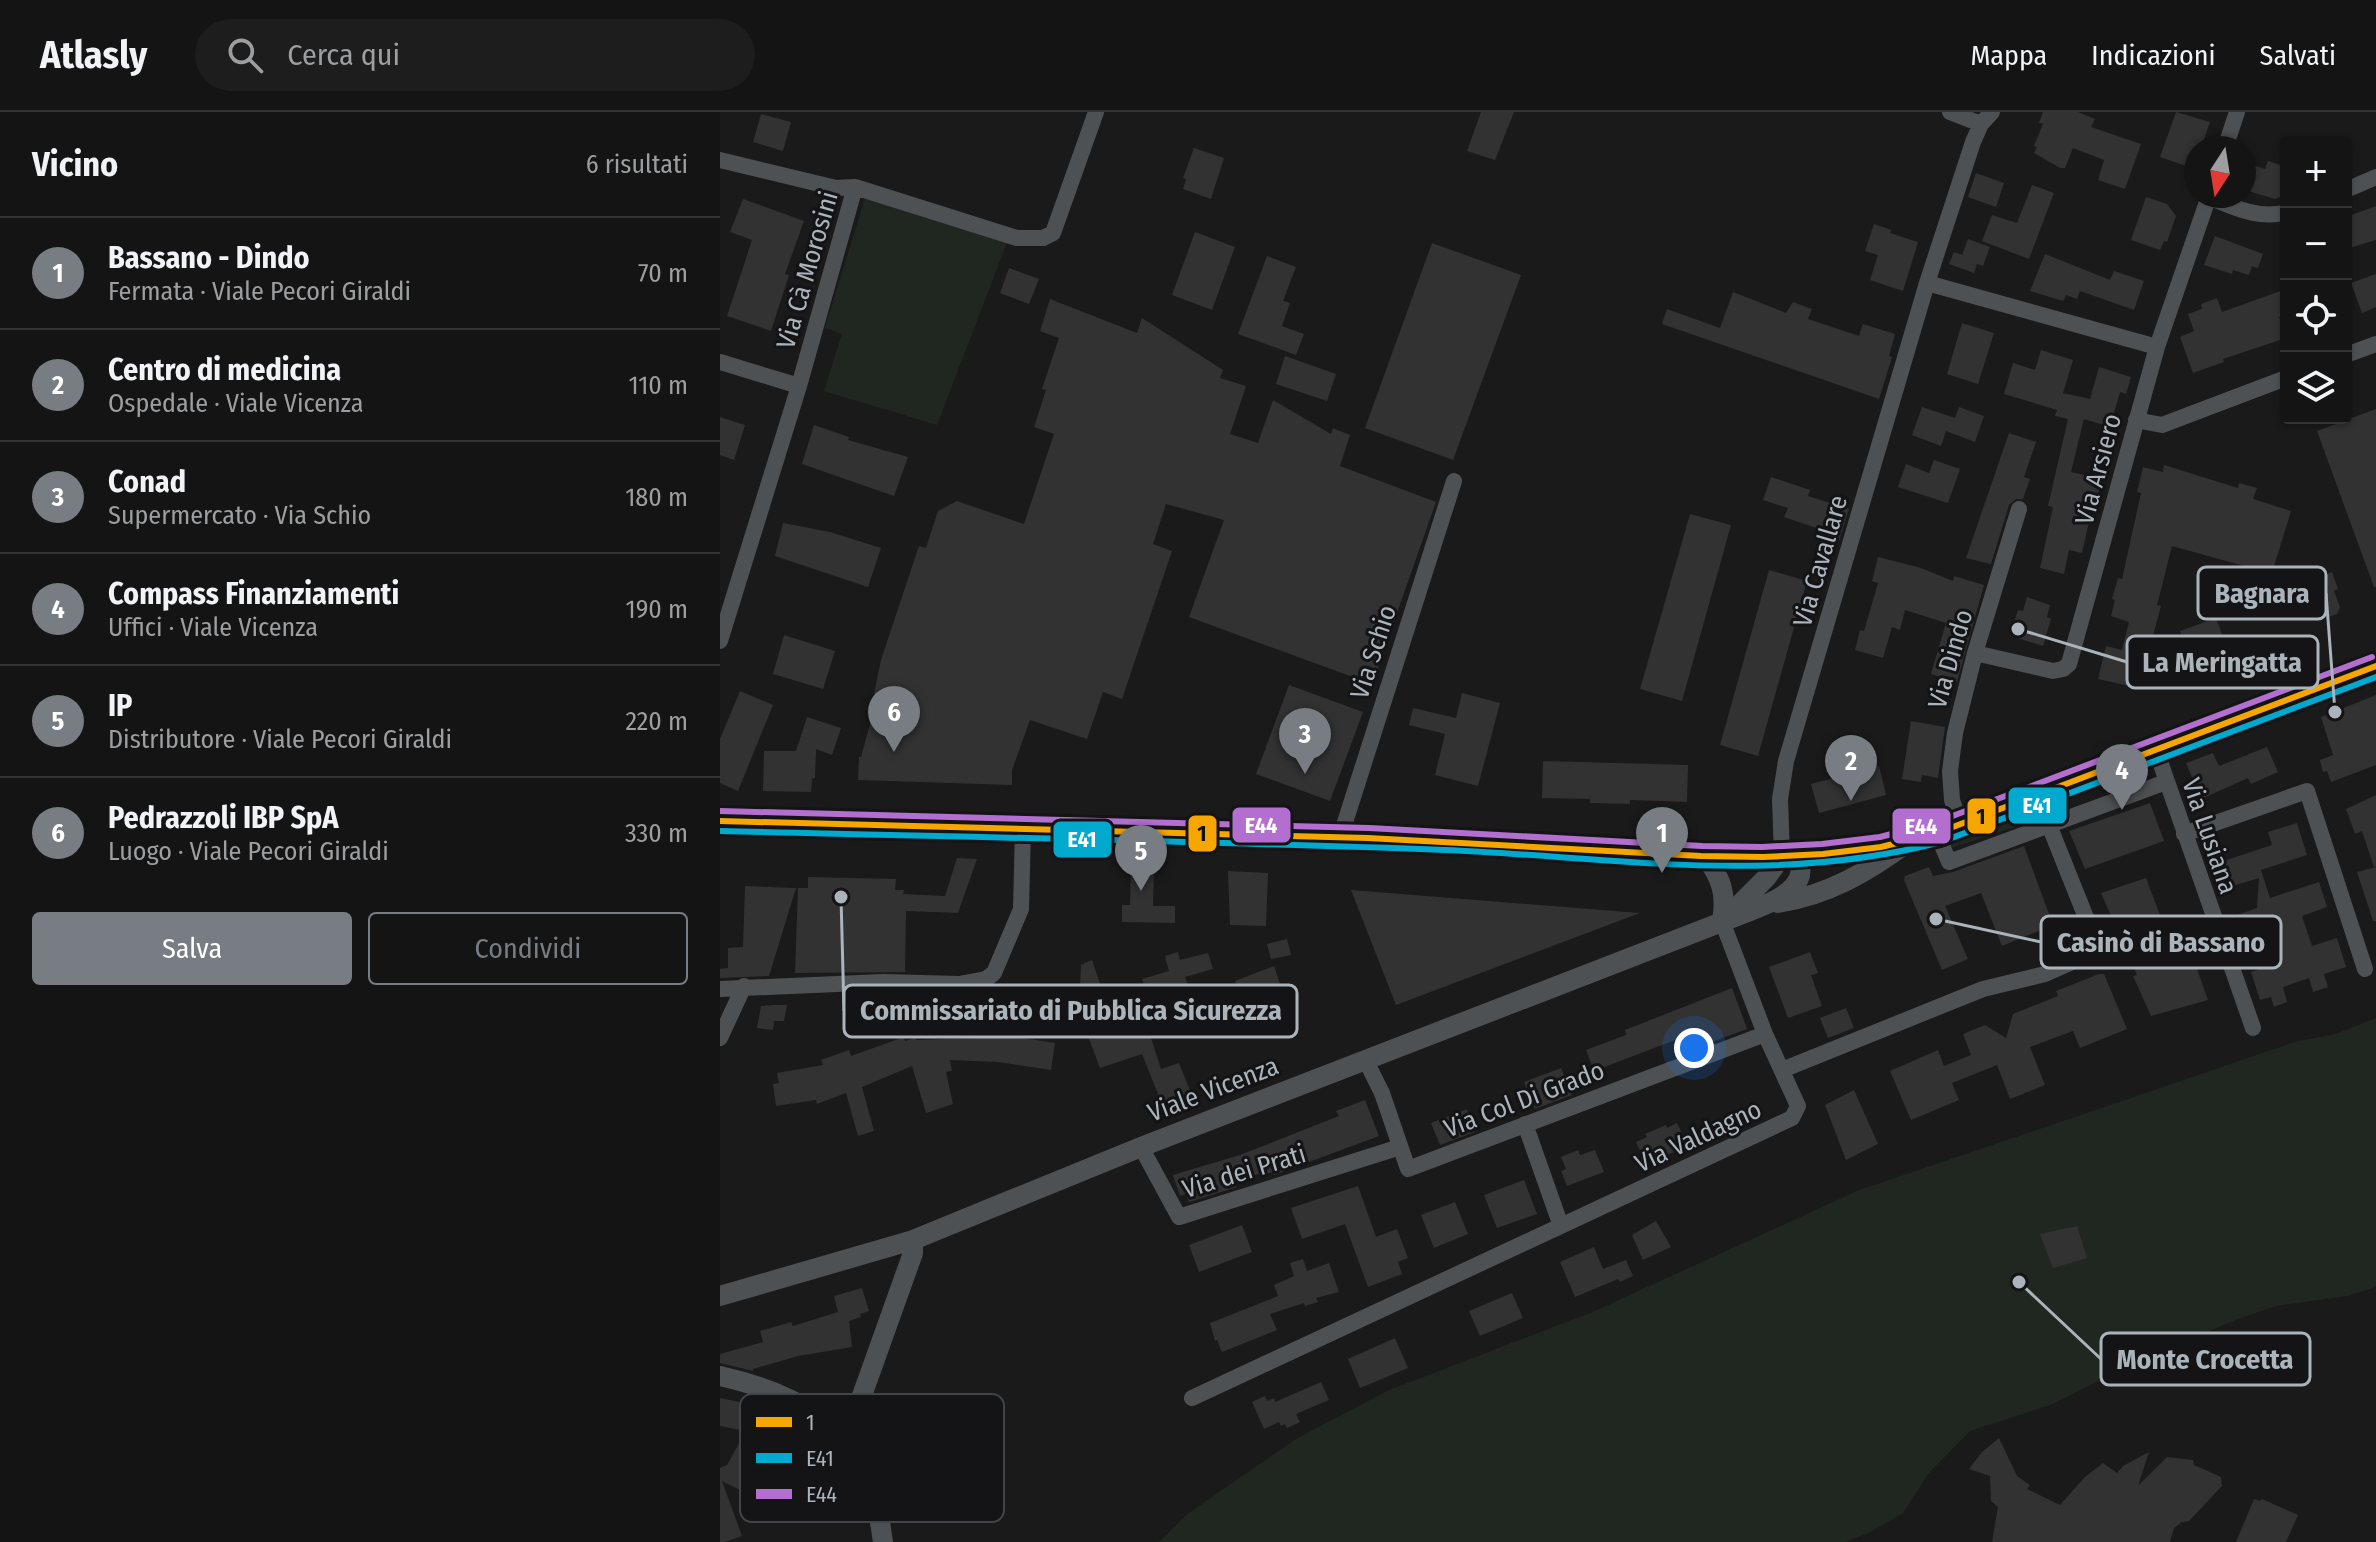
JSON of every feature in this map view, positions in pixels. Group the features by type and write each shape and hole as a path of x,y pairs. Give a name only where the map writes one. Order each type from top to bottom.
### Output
{"main road":[{"path":"720,821 1461,841 1705,855 1791,855 1861,850 1908,842 1937,833 2376,666"}],"street":[{"name":"Via Cà Morosini","path":"720,641 799,386 855,187 1017,238 1043,238 1053,233 1096,112"},
{"path":"1950,112 1987,118"},
{"path":"2229,136 2237,112"},
{"name":"Via Cavallare","path":"1791,855 1780,799 1786,761 1927,283 1987,118"},
{"path":"720,160 836,188 855,187"},
{"path":"2352,187 2376,177"},
{"name":"Via Arsiero","path":"1975,653 2053,671 2069,664 2157,347 2205,208"},
{"path":"2234,208 2280,214"},
{"path":"1927,283 2157,347"},
{"path":"2352,353 2376,344"},
{"path":"720,362 799,386"},
{"path":"2136,420 2162,425 2280,380"},
{"name":"Via Schio","path":"1340,838 1454,481"},
{"name":"Via Dindo","path":"1960,824 1952,800 1950,771 1955,733 1975,653 2019,509"},
{"name":"Via Lusiana","path":"2156,750 2253,1028"},
{"path":"1937,833 1949,862 2166,782"},
{"path":"2184,834 2307,791 2365,969"},
{"path":"1782,1070 1983,989 2045,974 2086,956 2092,945 2091,930 2037,795"},
{"path":"720,989 883,982 959,984 986,979 994,973 1021,909 1023,829"},
{"path":"1766,904 1801,899 1868,871 1908,842"},
{"path":"1705,855 1719,876 1726,901 1722,921"},
{"path":"1722,921 1791,855 1800,874 1794,887 1766,904"},
{"name":"Viale Vicenza","path":"720,1296 913,1240 1141,1147 1766,904"},
{"name":"Via Valdagno","path":"1192,1398 1792,1118 1798,1106 1765,1034 1722,921"},
{"path":"720,1038 744,986"},
{"name":"Via Col Di Grado","path":"1400,1147 1408,1169 1765,1034"},
{"path":"1366,1061 1382,1093 1400,1147"},
{"path":"1525,1124 1561,1226"},
{"name":"Via dei Prati","path":"1141,1147 1179,1217 1400,1147"},
{"path":"863,1394 913,1253 913,1240"},
{"path":"720,1376 745,1381 774,1394"},
{"path":"879,1522 883,1542"}],"shaded area":[{"path":"865,198 1008,240 937,425 824,391 842,334 825,328"},
{"path":"2034,814 2038,825 2027,828 2023,824 1949,849 1948,843"},
{"path":"2376,1018 2376,1287 2347,1296 2275,1306 2235,1320 2122,1369 2053,1404 1970,1431 1928,1474 1903,1513 1867,1534 1844,1542 1159,1542 1186,1515 1296,1439 1387,1391 1595,1311 1857,1191 2298,1041 2336,1034"}],"building":[{"path":"1481,112 1514,112 1495,160 1467,151"},
{"path":"2043,112 2078,112 2095,119 2091,127 2141,144 2125,189 2098,180 2104,160 2073,148 2065,168 2060,168 2034,153 2043,124 2039,123"},
{"path":"2176,112 2210,122 2205,136 2184,136 2184,165 2160,157"},
{"path":"761,114 791,122 783,151 753,142"},
{"path":"1194,148 1224,158 1211,199 1183,189 1186,179 1183,178"},
{"path":"2268,161 2280,165 2280,197 2275,199 2256,193 2256,166 2265,169"},
{"path":"1976,173 2004,183 1996,207 1968,197"},
{"path":"2032,185 2054,193 2029,259 1982,241 1992,215 2017,223"},
{"path":"2146,197 2167,204 2176,216 2167,242 2164,241 2160,250 2131,240"},
{"path":"743,199 804,221 785,274 789,275 771,331 727,316 752,240 730,232"},
{"path":"2376,206 2376,240 2352,247 2352,215"},
{"path":"1874,224 1918,242 1903,291 1870,280 1878,255 1865,251"},
{"path":"1195,232 1235,247 1212,310 1172,295"},
{"path":"2215,236 2263,254 2258,268 2252,266 2249,275 2233,270 2232,274 2204,265"},
{"path":"1968,239 1990,247 1983,266 1977,264 1974,273 1949,264 1954,252 1962,255"},
{"path":"1432,243 1521,275 1453,460 1365,428"},
{"path":"2045,254 2110,280 2114,271 2144,281 2134,310 2080,291 2077,299 2066,295 2063,301 2030,291"},
{"path":"1267,256 1296,267 1283,301 1290,303 1282,326 1304,334 1296,355 1238,334"},
{"path":"1009,268 1039,279 1029,304 1000,293"},
{"path":"2376,274 2376,307 2362,313 2352,283"},
{"path":"2280,291 2280,340 2223,359 2224,362 2193,373 2180,337 2194,331 2188,314 2202,309 2201,304 2217,298 2222,312"},
{"path":"1733,292 1786,313 1793,302 1812,309 1808,319 1859,336 1863,324 1895,334 1889,356 1892,357 1879,399 1662,324 1667,309 1720,328"},
{"path":"1050,299 1137,333 1142,318 1223,370 1220,378 1246,386 1230,434 1258,443 1273,400 1331,434 1333,428 1350,435 1340,466 1436,502 1372,684 1189,617 1224,520 1166,504 1153,544 1172,551 1122,699 1103,692 1087,739 1030,720 1012,770 1012,785 858,780 859,757 878,695 874,694 881,660 919,546 926,548 938,511 957,501 1024,524 1054,434 1034,427 1046,390 1042,389 1059,338 1040,331"},
{"path":"1962,323 1994,333 1978,384 1947,374"},
{"path":"2041,350 2073,360 2063,393 2090,399 2099,367 2131,377 2126,394 2120,392 2110,427 2084,419 2071,472 2102,479 2082,553 2069,550 2064,574 2040,568 2053,507 2048,506 2068,419 2055,416 2057,410 2004,394 2013,363 2035,370"},
{"path":"1285,356 1336,374 1327,401 1276,384"},
{"path":"1922,407 1955,418 1959,407 1984,416 1975,442 1946,431 1941,446 1912,435"},
{"path":"2376,409 2376,587 2317,431 2336,424 2352,424 2352,418"},
{"path":"720,417 745,425 734,460 720,455"},
{"path":"814,425 849,437 848,440 908,457 894,496 802,464"},
{"path":"2009,433 2036,442 2024,477 2030,479 2023,499 2016,499 2009,505 1991,564 1966,558"},
{"path":"1934,460 1960,469 1948,503 1898,487 1906,464 1929,473"},
{"path":"2164,465 2238,488 2239,483 2257,488 2253,499 2291,511 2260,612 2246,609 2255,569 2172,546 2157,605 2161,606 2146,662 2149,663 2143,687 2134,687 2098,679 2106,646 2122,650 2129,622 2111,616 2115,600 2112,599 2118,578 2122,579 2141,493 2137,492 2143,467 2163,472"},
{"path":"1771,477 1810,490 1808,496 1849,509 1839,541 1827,537 1828,532 1784,517 1788,508 1763,500"},
{"path":"1690,514 1731,525 1682,701 1640,689"},
{"path":"783,523 830,532 881,548 868,587 775,556"},
{"path":"1878,557 1921,568 1953,581 1954,576 1984,585 1957,682 1931,674 1946,623 1905,610 1900,630 1892,627 1883,658 1855,650 1878,583 1872,581"},
{"path":"1769,570 1807,581 1758,756 1720,745"},
{"path":"2332,572 2338,589 2334,591 2340,607 2337,614 2309,619 2306,610 2293,607 2286,590"},
{"path":"2027,597 2050,605 2047,617 2051,619 2043,646 2017,638 2021,627 2013,625 2018,610 2023,611"},
{"path":"2216,618 2224,640 2214,643 2215,648 2188,653 2180,631"},
{"path":"784,635 835,651 823,689 773,674"},
{"path":"1289,685 1363,712 1330,801 1256,774"},
{"path":"740,691 773,705 738,791 720,783 720,739"},
{"path":"1462,693 1500,703 1478,786 1435,775 1445,734 1409,725 1413,708 1456,718"},
{"path":"2376,695 2376,765 2331,782 2327,771 2323,772 2320,760 2333,755 2321,717"},
{"path":"807,717 841,728 832,755 816,749 811,792 763,791 764,751 796,751"},
{"path":"1911,721 1945,727 1938,778 1922,775 1921,782 1902,779"},
{"path":"2267,747 2278,772 2251,784 2248,778 2201,799 2186,763 2213,753 2219,766"},
{"path":"1543,761 1688,765 1687,802 1630,800 1630,804 1590,803 1590,799 1542,798"},
{"path":"1879,766 1886,795 1819,813 1811,784"},
{"path":"2376,795 2374,867 2362,831 2355,834 2346,809"},
{"path":"2150,803 2164,841 2085,869 2069,831"},
{"path":"2297,823 2307,855 2261,870 2270,898 2319,882 2327,907 2302,916 2312,946 2337,938 2346,967 2324,974 2328,987 2313,992 2309,978 2283,987 2287,1002 2274,1007 2271,997 2260,1000 2251,972 2272,965 2257,937 2241,943 2232,917 2257,908 2259,878 2226,888 2218,863 2272,845 2268,832"},
{"path":"2024,846 2053,925 2002,946 1981,893 1945,906 1968,959 1942,970 1905,876 1929,867 1933,876 1953,872"},
{"path":"957,858 977,859 958,913 906,911 905,972 795,973 798,888 808,888 808,877 896,879 895,890 904,890 903,894 945,896"},
{"path":"1131,863 1154,863 1153,906 1175,906 1175,923 1122,922 1122,905 1130,905"},
{"path":"2376,867 2376,921 2373,921 2357,872"},
{"path":"1228,871 1268,873 1266,926 1230,925"},
{"path":"2146,878 2178,963 2193,958 2208,1000 2151,1016 2133,976 2137,975 2101,893"},
{"path":"745,886 796,888 769,976 720,978 720,969 728,968 728,948 743,947"},
{"path":"1351,890 1640,913 1396,1005"},
{"path":"1287,939 1291,955 1271,959 1267,944"},
{"path":"1178,952 1180,960 1208,953 1213,969 1185,977 1200,1021 1151,1038 1161,1069 1179,1063 1191,1093 1162,1104 1142,1054 1100,1068 1080,1015 1086,1016 1087,1010 1073,1005 1069,992 1080,988 1081,965 1092,960 1112,1020 1152,1006 1142,979 1169,971 1165,956"},
{"path":"1810,952 1818,973 1811,975 1822,1006 1788,1018 1769,967"},
{"path":"1274,966 1283,993 1243,1004 1235,981"},
{"path":"2104,974 2127,1029 2080,1048 2073,1031 2030,1047 2045,1085 2010,1099 1997,1065 1952,1083 1959,1100 1911,1120 1890,1071 1938,1050 1944,1066 1971,1055 1963,1034 1985,1025 2006,1038 2013,1014 2058,996 2056,991"},
{"path":"1732,988 1747,1029 1688,1051 1683,1037 1594,1071 1586,1050 1626,1035 1625,1030"},
{"path":"982,1001 1014,1005 1009,1036 1055,1043 1051,1070 998,1062 950,1060 952,1071 946,1072 953,1104 926,1113 912,1066 862,1087 874,1131 858,1136 846,1093 817,1104 816,1100 776,1106 773,1084 779,1083 777,1073 823,1065 821,1060 849,1050 851,1056 904,1037 905,1041 916,1038 976,1038"},
{"path":"787,1005 784,1021 774,1021 773,1030 757,1028 761,1006"},
{"path":"1846,1008 1854,1028 1828,1038 1820,1018"},
{"path":"1561,1068 1572,1095 1535,1109 1524,1082"},
{"path":"1854,1090 1878,1144 1846,1160 1825,1105"},
{"path":"1365,1100 1379,1136 1274,1175 1273,1172 1264,1175 1263,1172 1235,1183 1237,1187 1189,1202 1186,1194 1180,1196 1173,1175 1240,1155 1339,1116 1336,1111"},
{"path":"1467,1109 1475,1132 1440,1145 1431,1123"},
{"path":"1677,1123 1688,1146 1646,1164 1636,1142 1647,1137 1645,1134"},
{"path":"1578,1150 1580,1155 1595,1150 1604,1172 1567,1186 1561,1171 1566,1169 1561,1157"},
{"path":"1524,1180 1537,1214 1497,1228 1484,1195"},
{"path":"1358,1186 1376,1237 1397,1229 1408,1258 1398,1262 1402,1274 1368,1287 1345,1224 1302,1239 1291,1208"},
{"path":"1455,1202 1468,1234 1434,1248 1421,1215"},
{"path":"1656,1221 1671,1247 1643,1260 1632,1235"},
{"path":"1242,1225 1252,1252 1199,1272 1189,1245"},
{"path":"2077,1226 2087,1258 2053,1268 2040,1234"},
{"path":"1594,1247 1603,1269 1626,1260 1633,1276 1575,1297 1560,1262"},
{"path":"1303,1259 1307,1271 1329,1263 1339,1292 1316,1298 1318,1302 1305,1306 1304,1303 1270,1314 1277,1330 1222,1352 1210,1323 1278,1296 1274,1285 1294,1276 1290,1263"},
{"path":"862,1288 869,1311 849,1321 852,1347 798,1356 753,1371 720,1363 720,1354 763,1342 760,1331 791,1322 793,1326 838,1312 834,1296"},
{"path":"1512,1293 1523,1318 1480,1336 1469,1311"},
{"path":"1395,1338 1408,1368 1360,1388 1348,1359"},
{"path":"1321,1382 1329,1400 1296,1414 1300,1422 1287,1428 1279,1422 1264,1429 1252,1402 1265,1396 1267,1401 1274,1398 1275,1402"},
{"path":"720,1398 740,1402 740,1430 720,1426"},
{"path":"1999,1438 2017,1476 2030,1485 2027,1489 2060,1505 2085,1477 2103,1463 2117,1473 2123,1466 2149,1452 2138,1486 2167,1457 2193,1460 2194,1465 2221,1477 2222,1486 2189,1521 2174,1528 2170,1542 1992,1542 1998,1507 1991,1501 1990,1476 1969,1469 1982,1452"},
{"path":"740,1442 740,1490 722,1481 742,1536 720,1542 720,1468 727,1465"},
{"path":"2254,1499 2262,1499 2298,1515 2286,1542 2236,1542"}],"transit line":[{"name":"E44","path":"720,811 1369,828 1702,846 1822,844 1880,837 1934,823 2372,657"},
{"name":"1","path":"720,821 1368,838 1701,856 1823,854 1881,847 1937,833 2376,666"},
{"name":"E41","path":"720,831 1445,850 1693,865 1816,863 1941,842 2376,677"}],"place":[{"name":"La Meringatta","path":"2018,629"},
{"name":"Bagnara","path":"2335,712"},
{"name":"Pedrazzoli IBP SpA","path":"894,752"},
{"name":"Conad","path":"1305,774"},
{"name":"Centro di medicina","path":"1851,801"},
{"name":"Compass Finanziamenti","path":"2122,810"},
{"name":"Bassano - Dindo","path":"1662,873"},
{"name":"IP","path":"1141,891"},
{"name":"Commissariato di Pubblica Sicurezza","path":"841,897"},
{"name":"Casinò di Bassano","path":"1936,919"},
{"name":"Monte Crocetta","path":"2019,1282"}]}
